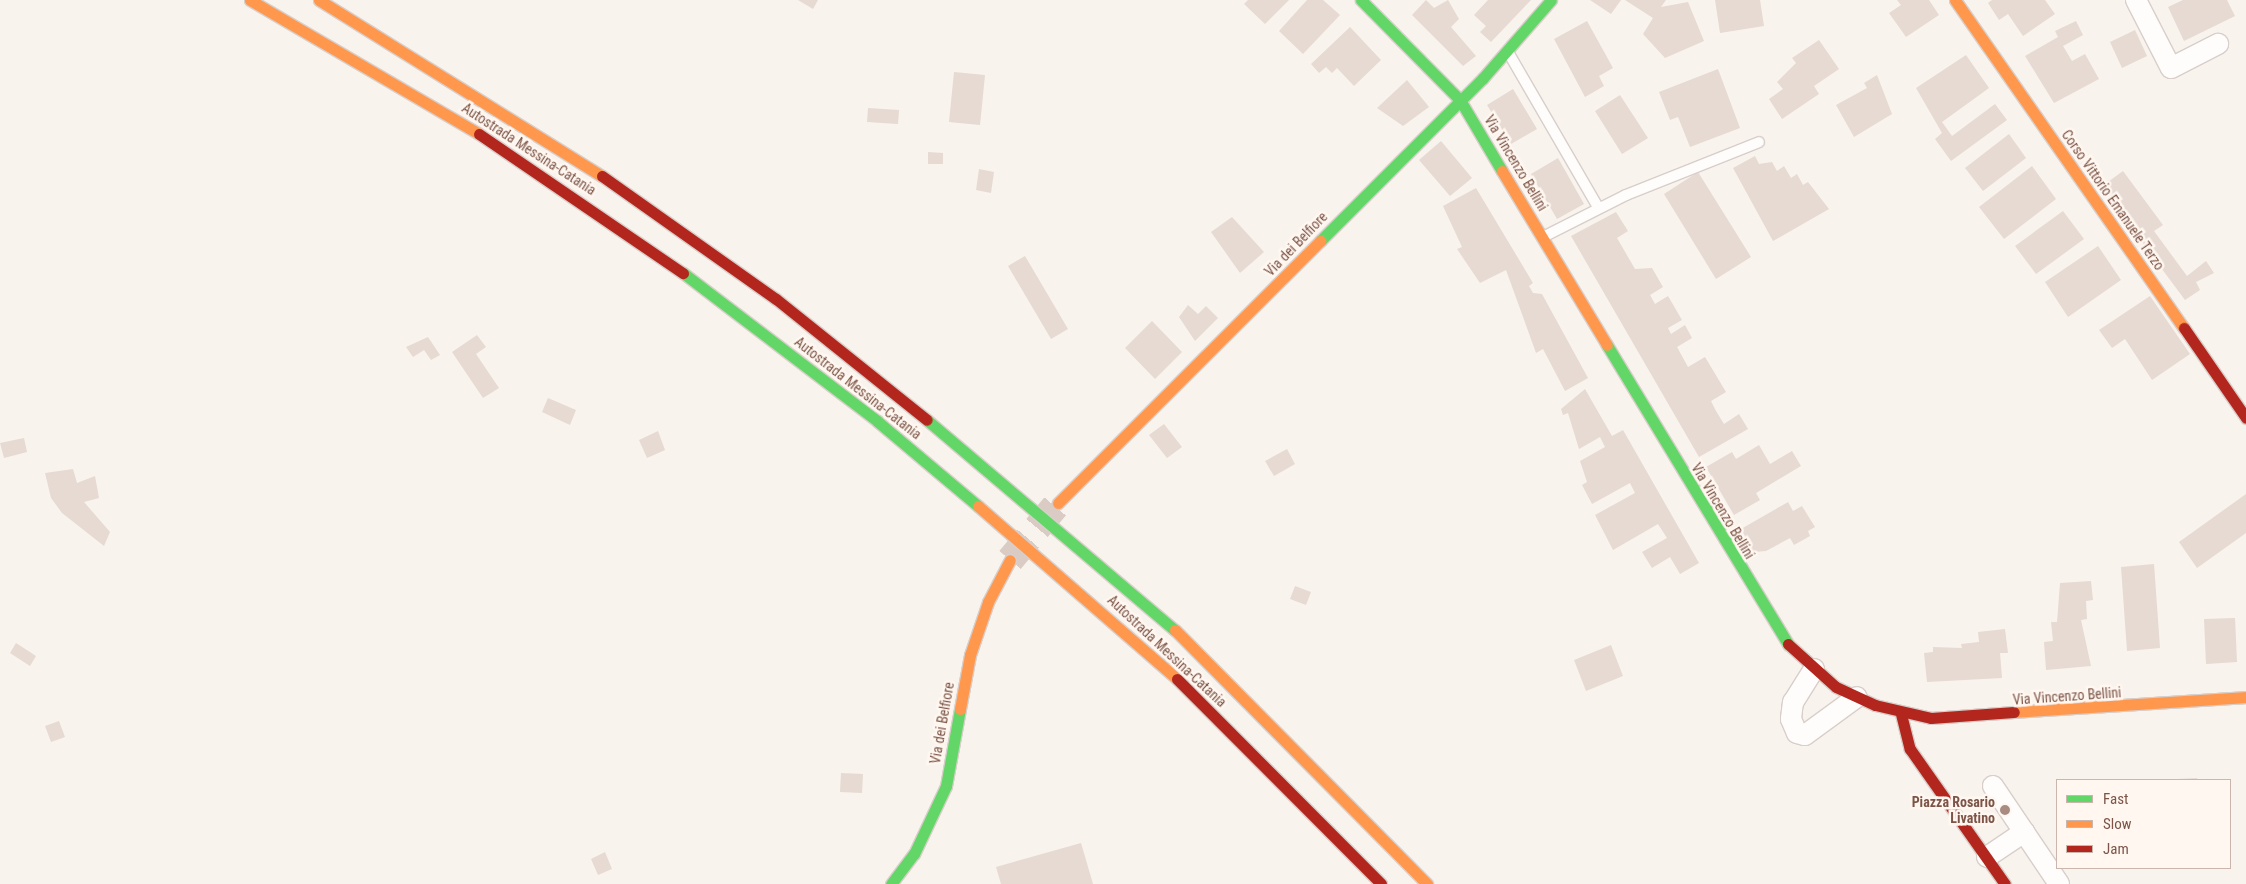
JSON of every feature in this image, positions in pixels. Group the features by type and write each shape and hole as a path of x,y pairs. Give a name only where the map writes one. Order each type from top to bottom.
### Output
{"main road":[{"name":"Autostrada Messina-Catania","path":"250,0 542,174 639,239 862,409 1154,656 1381,884"},
{"name":"Autostrada Messina-Catania","path":"319,0 560,146 776,299 890,390 1176,631 1427,884"},
{"name":"Via Vincenzo Bellini","path":"1361,0 1460,100 1782,638 1814,669 1857,697 1901,714 1971,718 2246,697"},
{"name":"Via dei Belfiore","path":"1058,503 1140,426 1460,100 1507,51 1551,0"},
{"name":"Corso Vittorio Emanuele Terzo","path":"1955,0 2246,418"},
{"name":"Via dei Belfiore","path":"891,884 914,854 946,786 970,655 988,602 1010,560"},
{"path":"1901,714 1910,749 2005,884"}],"street":[{"path":"2136,0 2171,68 2218,44"},
{"path":"1814,669 1793,702 1790,720 1797,733 1805,736 1857,697"},
{"path":"1993,786 2059,884"},
{"path":"1986,857 2024,832"}],"lane":[{"path":"1507,51 1598,208"},
{"path":"1542,238 1598,208 1758,142"}],"building":[{"path":"798,0 818,0 813,9"},
{"path":"1248,0 1289,0 1265,24 1244,4"},
{"path":"1307,0 1323,0 1340,15 1303,54 1279,31"},
{"path":"1426,0 1434,8 1448,0 1459,19 1451,27 1476,56 1463,66 1412,15"},
{"path":"1488,0 1531,0 1491,42 1480,32 1486,26 1474,15"},
{"path":"1590,0 1621,0 1611,14"},
{"path":"1625,0 1666,0 1661,7 1688,2 1704,41 1665,58 1643,34 1653,18"},
{"path":"1715,0 1760,0 1764,26 1720,33"},
{"path":"1897,0 1929,0 1939,15 1906,37 1889,13 1901,5"},
{"path":"1992,0 2045,0 2055,14 2023,36 2008,14 1999,20 1988,3"},
{"path":"2183,0 2227,0 2235,16 2184,41 2168,7"},
{"path":"1587,21 1613,68 1599,76 1604,86 1585,97 1554,39"},
{"path":"2076,21 2083,35 2063,46 2072,61 2085,54 2099,79 2054,103 2025,56 2058,37 2055,31"},
{"path":"1350,27 1381,60 1354,86 1337,68 1332,73 1326,67 1319,73 1311,64"},
{"path":"2135,30 2147,56 2122,68 2110,42"},
{"path":"1819,40 1839,69 1814,86 1819,94 1782,119 1769,99 1783,89 1777,82 1796,63 1792,58"},
{"path":"1966,55 1989,88 1942,122 1952,136 1995,104 2007,120 1951,161 1935,139 1942,133 1916,88"},
{"path":"1718,69 1740,128 1690,147 1678,117 1670,120 1659,92"},
{"path":"954,72 985,75 980,125 949,122"},
{"path":"1877,75 1892,114 1854,137 1836,105 1867,88 1864,83"},
{"path":"1407,80 1429,107 1403,126 1377,108"},
{"path":"1513,89 1537,129 1511,144 1487,105"},
{"path":"1620,95 1648,138 1622,154 1595,111"},
{"path":"868,108 899,110 898,124 867,122"},
{"path":"2009,134 2026,158 1983,191 1965,168"},
{"path":"1441,141 1472,178 1450,196 1419,160"},
{"path":"928,152 943,153 943,164 928,164"},
{"path":"1755,156 1759,164 1772,162 1777,171 1784,166 1791,178 1797,174 1803,185 1808,182 1829,209 1773,241 1733,168"},
{"path":"1558,158 1584,204 1557,219 1531,174"},
{"path":"2032,166 2056,199 2004,239 1979,207"},
{"path":"979,169 994,172 991,193 976,190"},
{"path":"2123,171 2163,225 2154,231 2187,276 2206,261 2214,273 2196,282 2200,290 2185,300 2101,187"},
{"path":"1698,172 1751,257 1716,279 1664,194"},
{"path":"1476,188 1533,283 1529,286 1533,293 1542,294 1588,378 1565,391 1543,349 1536,353 1506,270 1480,283 1457,249 1462,247 1443,206"},
{"path":"2063,211 2084,239 2036,274 2015,246"},
{"path":"1616,212 1628,231 1617,238 1635,269 1652,268 1663,287 1650,295 1655,304 1668,296 1682,320 1668,328 1671,334 1685,325 1692,338 1677,347 1688,367 1705,357 1726,392 1711,401 1716,411 1724,424 1739,414 1748,429 1699,457 1571,236"},
{"path":"1232,217 1264,252 1240,273 1211,232"},
{"path":"2098,246 2121,280 2068,317 2045,282"},
{"path":"1025,256 1068,329 1051,339 1008,266"},
{"path":"2150,296 2190,354 2152,380 2125,339 2112,348 2099,330"},
{"path":"1188,305 1198,314 1206,306 1218,318 1195,341 1179,317"},
{"path":"1152,321 1182,352 1155,379 1125,348"},
{"path":"477,335 486,347 476,354 499,388 483,398 452,352"},
{"path":"428,337 440,355 431,360 424,350 413,357 406,347"},
{"path":"1585,389 1612,436 1623,430 1699,563 1680,574 1670,557 1652,568 1642,552 1667,538 1658,524 1613,550 1595,515 1635,493 1630,483 1592,504 1582,485 1587,482 1580,461 1605,447 1600,437 1579,449 1568,413 1563,415 1561,409"},
{"path":"548,398 576,410 570,425 542,412"},
{"path":"1164,424 1182,447 1167,458 1149,435"},
{"path":"658,431 665,450 647,458 639,440"},
{"path":"24,438 27,452 4,458 0,443"},
{"path":"1759,445 1770,464 1792,451 1801,466 1756,493 1760,500 1734,515 1706,467 1732,452 1736,459"},
{"path":"1287,449 1295,464 1274,476 1265,461"},
{"path":"73,469 77,483 95,476 99,498 84,502 110,532 104,546 62,513 51,498 45,473"},
{"path":"2246,494 2246,533 2197,568 2179,542"},
{"path":"1788,502 1793,511 1802,506 1815,527 1808,531 1810,536 1794,545 1790,538 1766,551 1753,552 1741,529"},
{"path":"2154,564 2160,648 2127,651 2121,567"},
{"path":"2091,581 2093,600 2086,601 2087,619 2081,620 2091,666 2046,670 2044,642 2053,641 2051,622 2057,622 2060,583"},
{"path":"1295,586 1311,592 1306,605 1290,599"},
{"path":"2235,618 2237,662 2206,664 2204,619"},
{"path":"2005,629 2008,653 2000,653 2002,678 1927,682 1924,653 1933,652 1933,647 1962,648 1961,644 1979,642 1978,632"},
{"path":"16,643 36,656 30,666 10,653"},
{"path":"1611,645 1623,676 1586,691 1574,660"},
{"path":"59,721 65,737 51,742 45,726"},
{"path":"841,773 863,774 862,793 840,792"},
{"path":"1081,843 1093,884 1001,884 996,867"},
{"path":"605,852 612,869 598,875 591,859"}],"tunnel":[{"path":"1010,560 1058,503"}],"traffic: fast":[{"path":"1361,0 1460,100 1502,171"},
{"path":"1320,241 1483,78 1551,0"},
{"path":"683,273 877,421 978,506"},
{"path":"1607,345 1788,644"},
{"path":"927,420 1175,630"},
{"path":"891,884 914,854 946,786 960,709"}],"traffic: slow":[{"path":"250,0 479,134"},
{"path":"319,0 602,176"},
{"path":"1955,0 2184,328"},
{"path":"1502,171 1607,345"},
{"path":"1058,503 1320,241"},
{"path":"978,506 1177,679"},
{"path":"960,709 970,655 988,602 1010,560"},
{"path":"1175,630 1427,884"},
{"path":"2014,712 2246,697"}],"traffic: jam":[{"path":"479,134 683,273"},
{"path":"602,176 776,299 927,420"},
{"path":"2184,328 2246,418"},
{"path":"1788,644 1836,687 1875,705 1931,718 2014,712"},
{"path":"1177,679 1381,884"},
{"path":"1901,714 1910,749 2005,884"}],"place":[{"name":"Piazza Rosario Livatino","path":"2005,810"}]}
